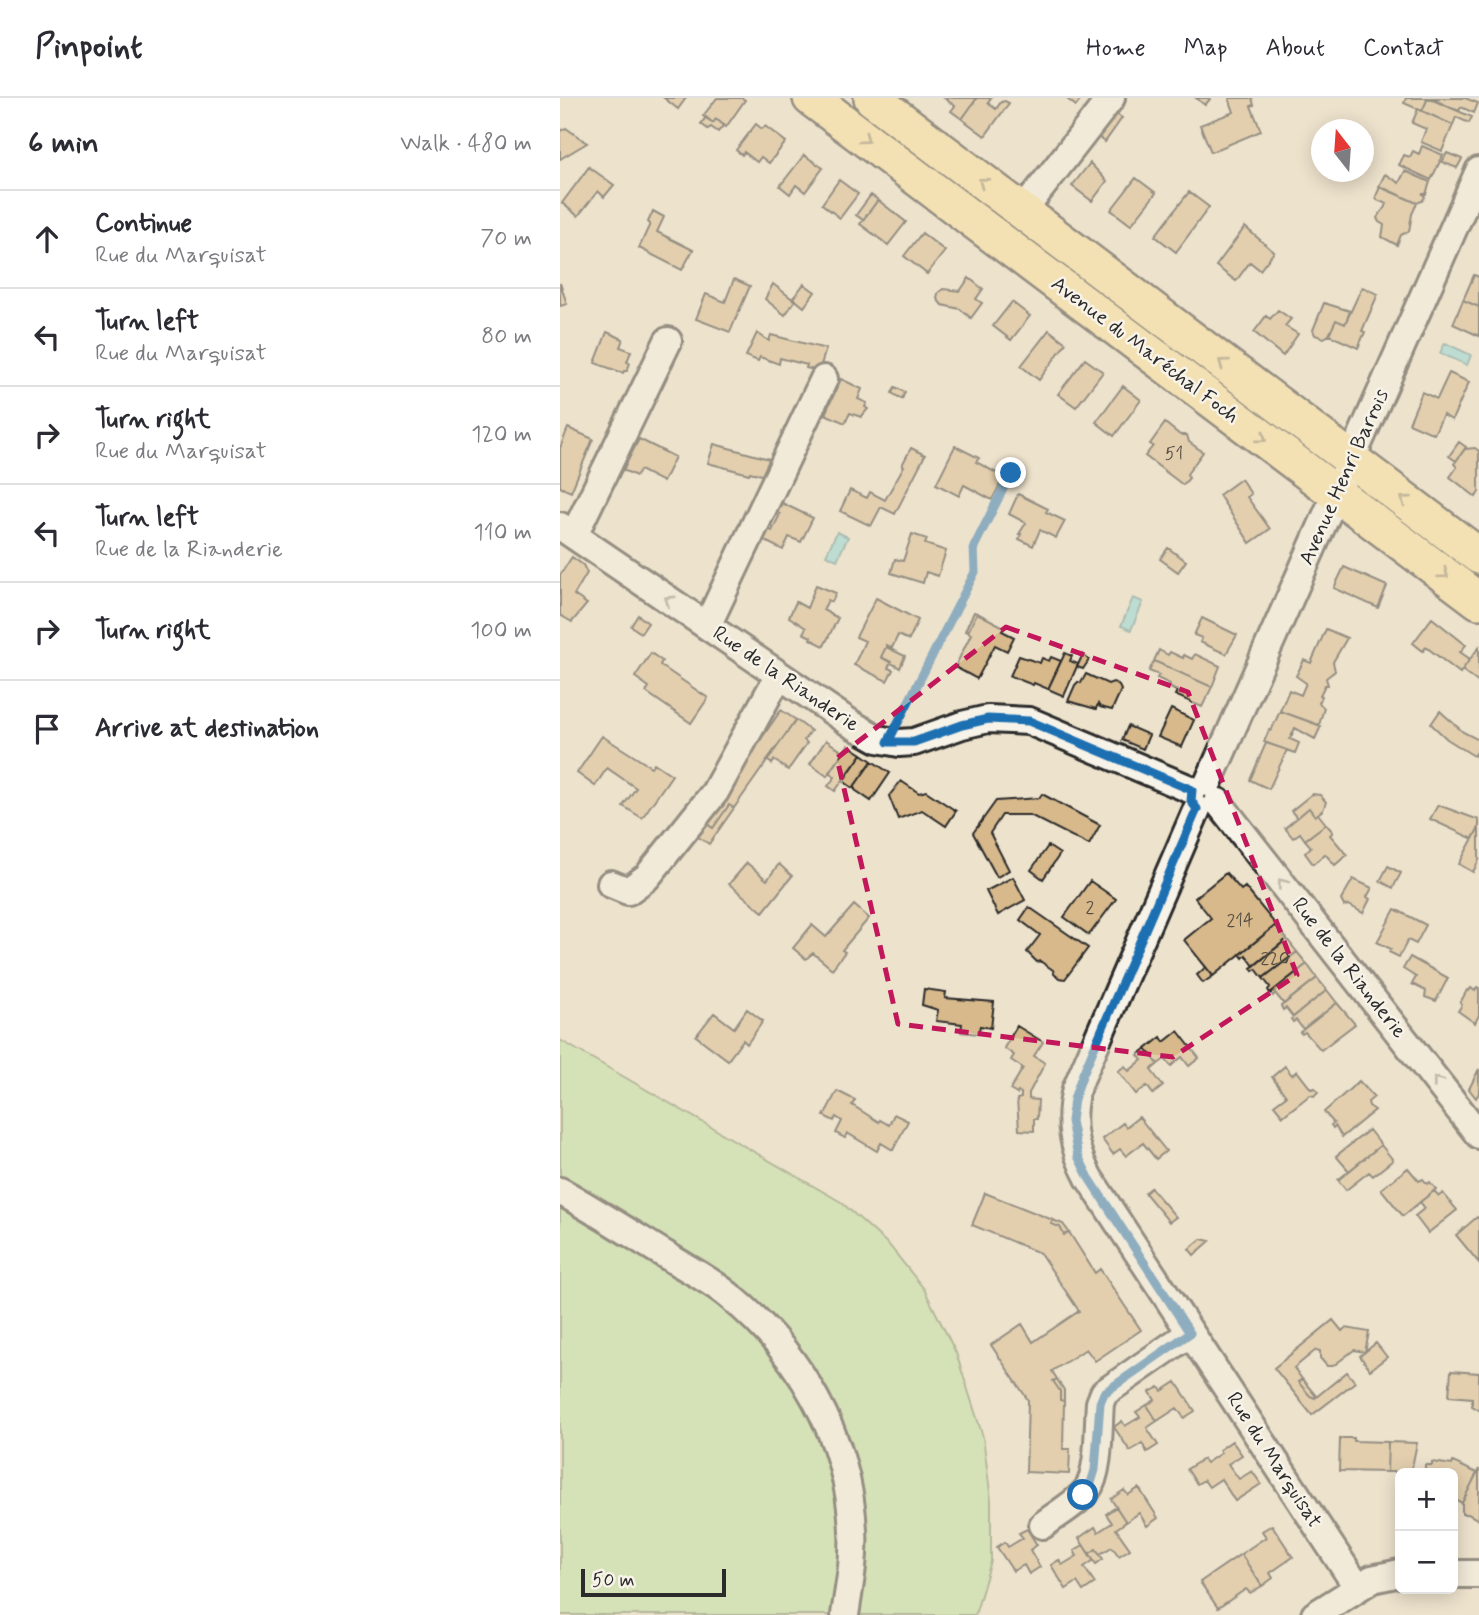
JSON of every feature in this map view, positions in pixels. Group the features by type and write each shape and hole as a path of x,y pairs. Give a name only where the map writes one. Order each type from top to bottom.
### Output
{"main road":[{"name":"Avenue du Maréchal Foch","path":"811,98 1479,601"},
{"name":"Avenue du Maréchal Foch","path":"872,98 1479,556"}],"street":[{"path":"1023,211 1111,98"},
{"name":"Avenue Henri Barrois","path":"1204,796 1479,171"},
{"path":"566,534 668,341"},
{"path":"707,626 824,379"},
{"name":"Rue de la Rianderie","path":"566,534 878,739 888,742 914,742 988,719 1029,721 1204,796 1479,1135"},
{"path":"611,884 628,891 646,877 715,792 779,675"},
{"name":"Rue du Marquisat","path":"1204,796 1082,1076 1074,1099 1071,1121 1075,1147 1089,1178 1358,1588"},
{"path":"560,1191 727,1293 756,1320 795,1364 829,1424 845,1472 853,1531 845,1615"},
{"path":"1043,1525 1076,1500 1091,1483 1095,1470 1100,1403 1104,1393 1190,1333"},
{"path":"1315,1615 1383,1575 1395,1574"},
{"path":"1458,1574 1479,1574"}],"path":[{"path":"888,742 975,572 974,547 1011,473"}],"highlighted area":[{"path":"1006,627 1188,692 1297,975 1173,1057 898,1024 837,758"}],"green space":[{"path":"560,1040 841,1202 889,1245 924,1289 956,1353 983,1437 991,1500 991,1561 975,1615 560,1615"}],"water":[{"path":"1445,343 1471,355 1467,365 1440,353"},
{"path":"837,532 848,537 837,560 826,555"},
{"path":"1133,598 1143,602 1131,630 1121,626"}],"building":[{"path":"664,98 686,98 678,109"},
{"path":"717,98 745,100 726,127 716,119 713,123 703,116"},
{"path":"944,98 977,98 962,119 951,111 955,106"},
{"path":"977,98 991,98 988,103 996,109 1001,102 1009,103 985,136 962,119"},
{"path":"1066,98 1082,98 1076,106"},
{"path":"1196,98 1208,98 1210,99 1205,105"},
{"path":"1229,98 1252,98 1254,105 1251,106 1261,131 1211,152 1200,125 1234,112"},
{"path":"1406,98 1428,98 1422,111 1404,103"},
{"path":"1428,98 1472,117 1469,123 1456,117 1453,125 1422,111"},
{"path":"1430,98 1465,98 1478,103 1474,113 1461,107 1459,111"},
{"path":"1418,109 1453,125 1442,151 1421,142 1426,129 1412,123"},
{"path":"1115,113 1122,118 1105,142 1097,136"},
{"path":"706,117 713,123 716,119 724,125 718,132 711,127 708,129 701,124"},
{"path":"756,124 762,129 765,126 786,142 769,163 761,157 757,162 744,152 742,155 736,150"},
{"path":"566,128 587,143 560,159 560,131"},
{"path":"1422,146 1443,155 1431,180 1399,165 1404,155 1410,157 1413,151 1419,154"},
{"path":"1447,153 1462,159 1457,168 1442,162"},
{"path":"804,155 823,168 805,192 796,185 790,194 780,186"},
{"path":"1090,163 1107,181 1092,201 1072,186"},
{"path":"589,167 614,185 604,197 598,191 578,216 562,203"},
{"path":"1405,171 1430,182 1422,201 1417,203 1379,186 1385,174 1399,183"},
{"path":"1136,178 1156,193 1131,225 1111,210"},
{"path":"839,180 858,194 840,218 822,204"},
{"path":"1380,187 1417,203 1409,231 1401,235 1397,245 1382,237 1384,225 1377,218 1387,204 1377,200"},
{"path":"1189,192 1209,207 1176,252 1155,236"},
{"path":"871,195 878,200 863,220 856,215"},
{"path":"878,200 906,222 888,245 860,224"},
{"path":"653,211 664,217 657,232 693,250 682,270 639,248"},
{"path":"1245,227 1274,252 1260,270 1250,262 1236,281 1216,266"},
{"path":"922,233 945,251 927,274 904,256"},
{"path":"1474,275 1479,277 1479,307 1463,300"},
{"path":"969,278 983,289 976,299 982,303 971,318 960,309 942,305 937,299 938,293 943,289 960,291"},
{"path":"734,279 750,286 730,332 696,319 706,294 725,302"},
{"path":"560,283 567,304 560,306"},
{"path":"773,284 795,301 785,315 765,299"},
{"path":"804,284 815,292 804,307 793,298"},
{"path":"1362,287 1378,294 1362,331 1365,332 1358,348 1329,335 1336,320 1345,324"},
{"path":"1463,300 1479,307 1479,336 1453,324"},
{"path":"1012,302 1030,316 1011,340 993,326"},
{"path":"1324,303 1350,311 1345,324 1336,320 1329,335 1324,338 1315,335 1313,330"},
{"path":"1278,310 1291,319 1285,326 1298,334 1283,356 1254,332 1266,316 1270,319"},
{"path":"1049,330 1066,343 1039,380 1021,366"},
{"path":"607,332 623,339 620,347 631,351 627,362 630,363 627,371 623,373 595,363"},
{"path":"757,333 769,341 771,335 826,349 819,371 780,358 779,364 760,357 758,361 746,356"},
{"path":"1085,359 1103,372 1076,407 1058,394"},
{"path":"1449,373 1469,382 1452,420 1443,415 1434,434 1409,423 1422,392 1437,399"},
{"path":"841,379 862,389 858,399 867,403 865,407 868,409 861,417 850,413 845,423 825,414"},
{"path":"1123,386 1141,400 1114,436 1096,422"},
{"path":"895,387 905,392 902,399 892,393"},
{"path":"1165,423 1180,435 1187,435 1189,442 1203,452 1187,474 1189,478 1183,485 1145,456"},
{"path":"568,428 593,439 571,492 560,487 560,448"},
{"path":"639,439 675,457 663,482 640,470 636,476 623,470"},
{"path":"1459,442 1466,447 1456,461 1449,456"},
{"path":"714,444 769,459 765,476 708,463"},
{"path":"955,446 979,458 976,462 1004,477 992,500 964,485 959,496 936,484"},
{"path":"911,448 925,455 895,514 881,507 871,526 840,511 850,490 867,498 870,492 885,500"},
{"path":"1475,448 1479,451 1479,492 1476,497 1450,477 1457,467 1454,464 1465,449"},
{"path":"1241,479 1251,494 1247,497 1270,529 1250,543 1219,495"},
{"path":"1018,494 1065,521 1056,538 1040,530 1033,546 1019,539 1026,523 1009,514"},
{"path":"782,503 813,518 801,542 789,537 783,550 763,540 769,529 772,531"},
{"path":"912,534 927,539 925,544 946,551 938,576 926,572 923,583 891,573 895,559 903,561"},
{"path":"1168,548 1186,561 1178,572 1160,559"},
{"path":"572,557 583,565 587,573 574,595 587,604 572,622 560,615 560,575"},
{"path":"1344,567 1387,586 1378,608 1334,588"},
{"path":"816,585 836,593 832,602 828,600 823,610 838,618 824,646 810,639 811,637 803,633 806,628 789,617 796,602 807,608"},
{"path":"876,598 918,620 909,640 898,635 892,648 886,645 881,657 891,662 888,668 893,670 887,681 854,665 865,641 856,637"},
{"path":"974,612 977,613 968,632 965,631"},
{"path":"977,613 1004,627 1002,631 1014,637 1007,651 995,645 977,679 955,667 971,634 968,632"},
{"path":"638,615 648,623 641,633 631,626"},
{"path":"1202,618 1237,635 1226,654 1200,642 1202,638 1194,635"},
{"path":"1432,618 1466,645 1460,652 1470,659 1460,673 1426,647 1423,651 1413,643"},
{"path":"1326,629 1347,638 1333,662 1335,671 1326,678 1328,685 1325,685 1320,695 1322,696 1319,703 1324,708 1319,725 1280,711 1289,690 1301,695 1306,683 1296,676 1304,660 1311,663"},
{"path":"886,647 905,656 900,668 881,657"},
{"path":"1479,647 1479,683 1462,670"},
{"path":"1159,650 1168,655 1170,652 1192,659 1195,654 1220,666 1212,687 1154,661"},
{"path":"651,653 662,661 660,665 708,698 691,723 646,692 649,687 635,677"},
{"path":"1065,653 1072,656 1070,661 1078,664 1064,696 1048,689"},
{"path":"1083,654 1089,660 1083,669 1077,667"},
{"path":"1019,656 1040,663 1042,658 1049,661 1051,657 1061,661 1048,689 1010,676"},
{"path":"1154,661 1212,687 1202,707 1175,695 1177,691 1169,687 1170,684 1149,671"},
{"path":"1086,674 1108,684 1118,684 1121,690 1112,710 1098,704 1096,709 1068,701 1075,685 1081,683"},
{"path":"1171,709 1194,720 1182,747 1158,737"},
{"path":"781,710 796,720 734,808 729,805 713,828 704,822"},
{"path":"1280,711 1321,726 1315,739 1295,728 1290,739 1299,743 1295,753 1264,742"},
{"path":"1440,711 1463,732 1479,740 1479,749 1474,756 1447,739 1431,724"},
{"path":"796,720 811,731 804,740 807,743 788,770 774,760 772,764 767,760"},
{"path":"1128,726 1149,735 1143,749 1122,740"},
{"path":"602,736 651,767 654,763 672,775 642,818 623,806 636,788 607,768 595,786 577,773"},
{"path":"826,740 843,752 827,776 810,764"},
{"path":"1266,743 1287,750 1269,789 1250,780"},
{"path":"848,745 862,754 835,791 828,786 835,777 829,772"},
{"path":"862,754 872,761 853,788 843,781"},
{"path":"872,761 890,773 871,801 855,790 855,785"},
{"path":"901,781 919,793 926,791 956,811 946,826 922,810 898,819 889,796"},
{"path":"1042,794 1100,825 1089,845 1030,815 1002,815 990,833 1009,870 997,877 973,833 996,801 1039,798"},
{"path":"1312,794 1320,795 1326,802 1323,810 1315,816 1309,808 1297,818 1291,811"},
{"path":"729,805 734,808 709,844 695,835 704,822 713,828"},
{"path":"1438,805 1479,820 1479,827 1473,839 1430,819"},
{"path":"1309,808 1326,824 1305,840 1300,833 1293,838 1285,828"},
{"path":"1326,824 1333,832 1330,835 1347,855 1335,865 1325,854 1313,864 1305,853 1311,847 1305,840"},
{"path":"1479,827 1479,860 1473,872 1459,864"},
{"path":"1048,846 1060,854 1043,879 1031,870"},
{"path":"747,863 767,880 779,864 792,876 763,912 729,884"},
{"path":"1388,866 1401,873 1393,888 1380,881"},
{"path":"1226,873 1241,890 1245,887 1276,925 1213,976 1184,940 1211,918 1195,898"},
{"path":"1013,877 1025,900 998,915 986,891"},
{"path":"1353,879 1372,888 1363,913 1349,905 1344,906 1341,900"},
{"path":"1090,881 1116,899 1089,935 1064,917"},
{"path":"854,905 869,918 842,950 845,952 832,969 813,953 806,959 793,948 812,925 826,937"},
{"path":"1029,907 1088,948 1065,979 1059,978 1053,970 1040,961 1037,962 1027,952 1040,935 1020,920"},
{"path":"1395,909 1426,925 1416,944 1408,940 1399,957 1389,952 1391,949 1377,942"},
{"path":"1276,925 1287,939 1254,966 1246,955 1243,958 1240,954"},
{"path":"1287,939 1297,952 1263,978 1256,969 1253,971 1251,968"},
{"path":"1297,952 1307,964 1270,993 1270,987 1263,978"},
{"path":"1410,957 1448,978 1436,1001 1425,997 1426,991 1412,984 1416,977 1403,969"},
{"path":"1307,964 1317,978 1284,1004 1275,993 1273,996 1270,993"},
{"path":"1206,967 1213,976 1203,983 1197,975"},
{"path":"1317,978 1327,990 1293,1017 1286,1008 1283,1010 1281,1006"},
{"path":"1477,987 1479,1015 1475,1023 1458,1011 1467,990 1471,988 1475,991"},
{"path":"924,989 946,992 945,998 994,1002 991,1028 980,1026 978,1034 961,1032 962,1024 936,1021 938,1010 922,1005"},
{"path":"1327,990 1337,1003 1303,1029 1296,1020 1293,1022 1291,1019"},
{"path":"1337,1003 1355,1024 1321,1050 1305,1032 1300,1032"},
{"path":"747,1009 763,1021 747,1044 743,1040 728,1060 696,1036 714,1013 734,1028"},
{"path":"1017,1026 1043,1042 1034,1056 1045,1063 1029,1093 1029,1099 1038,1100 1034,1131 1019,1130 1017,1099 1021,1098 1021,1093 1010,1090 1023,1068 1011,1060 1014,1055 1004,1048"},
{"path":"1178,1031 1199,1058 1189,1066 1182,1057 1171,1066 1165,1059 1158,1064 1146,1049 1161,1037 1164,1042"},
{"path":"1146,1049 1158,1064 1151,1070 1163,1086 1153,1094 1147,1086 1136,1094 1118,1071 1125,1066 1129,1071 1142,1060 1138,1055"},
{"path":"1285,1066 1292,1075 1297,1071 1311,1089 1315,1088 1318,1092 1283,1116 1274,1105 1286,1096 1272,1077"},
{"path":"1479,1069 1479,1093 1476,1098 1469,1089"},
{"path":"1359,1081 1374,1097 1368,1102 1375,1110 1342,1137 1324,1112"},
{"path":"837,1091 855,1100 852,1105 879,1122 880,1120 889,1125 894,1114 908,1121 893,1150 881,1143 877,1151 847,1133 845,1138 836,1133 842,1121 836,1117 834,1121 824,1116"},
{"path":"1139,1117 1166,1151 1156,1159 1143,1143 1126,1156 1120,1149 1113,1154 1102,1139 1123,1123 1126,1127"},
{"path":"1369,1130 1381,1145 1349,1171 1336,1156"},
{"path":"1381,1145 1393,1160 1373,1176 1369,1172 1346,1190 1338,1180"},
{"path":"1408,1168 1419,1181 1423,1179 1427,1184 1430,1182 1436,1189 1403,1216 1381,1189"},
{"path":"1151,1188 1176,1217 1169,1222 1145,1193"},
{"path":"1434,1191 1439,1196 1443,1193 1457,1210 1428,1233 1415,1216 1425,1208 1420,1202"},
{"path":"985,1193 1053,1220 1051,1224 1060,1227 1064,1235 1069,1232 1095,1273 1100,1269 1141,1330 1095,1361 1086,1349 1052,1371 1057,1379 1053,1381 1060,1391 1060,1400 1064,1401 1063,1449 1070,1449 1069,1474 1026,1472 1028,1400 991,1345 1022,1324 1033,1342 1079,1311 1040,1253 972,1225"},
{"path":"1477,1217 1479,1219 1479,1263 1456,1235"},
{"path":"1053,1220 1063,1224 1069,1232 1064,1235 1060,1227 1051,1224"},
{"path":"1201,1239 1210,1241 1194,1255 1189,1249"},
{"path":"1333,1320 1342,1331 1346,1328 1369,1332 1365,1352 1354,1350 1333,1366 1327,1366 1320,1358 1320,1351 1316,1350 1294,1368 1302,1379 1298,1382 1315,1398 1347,1372 1355,1382 1312,1415 1274,1368"},
{"path":"1376,1343 1387,1357 1370,1370 1360,1356"},
{"path":"1451,1371 1479,1373 1479,1410 1472,1406 1472,1398 1449,1396"},
{"path":"1057,1379 1064,1390 1064,1401 1060,1400 1060,1391 1053,1381"},
{"path":"1302,1379 1316,1396 1315,1398 1298,1382"},
{"path":"1176,1382 1195,1411 1184,1418 1177,1408 1157,1421 1147,1405 1155,1400 1150,1392 1159,1387 1162,1391"},
{"path":"1147,1405 1157,1421 1147,1428 1158,1445 1147,1452 1142,1443 1130,1451 1114,1427 1122,1421 1125,1426 1140,1417 1136,1412"},
{"path":"1340,1438 1388,1442 1387,1472 1339,1471"},
{"path":"1232,1441 1242,1455 1228,1464 1239,1479 1252,1471 1261,1484 1235,1501 1221,1479 1209,1487 1204,1480 1197,1484 1187,1469 1203,1459 1206,1463"},
{"path":"1388,1442 1417,1443 1412,1468 1395,1468 1395,1472 1387,1472"},
{"path":"1432,1462 1452,1465 1453,1462 1477,1473 1462,1503 1458,1501 1458,1468 1425,1468 1425,1465 1432,1465"},
{"path":"1479,1469 1479,1520 1462,1514 1462,1503"},
{"path":"1139,1488 1158,1518 1147,1526 1139,1513 1126,1522 1111,1499 1124,1490 1128,1495"},
{"path":"1116,1507 1126,1522 1116,1529 1130,1549 1119,1556 1112,1547 1100,1554 1096,1549 1089,1554 1079,1538 1095,1527 1098,1532 1112,1523 1106,1514"},
{"path":"1272,1525 1293,1557 1270,1573 1273,1578 1262,1586 1241,1554 1266,1537 1262,1531"},
{"path":"1027,1529 1037,1545 1030,1550 1040,1567 1029,1574 1024,1565 1013,1571 997,1547 1005,1542 1008,1547 1023,1538 1019,1533"},
{"path":"1083,1545 1094,1560 1084,1567 1095,1583 1083,1591 1077,1582 1066,1589 1051,1565 1059,1560 1062,1565 1077,1556 1074,1551"},
{"path":"1096,1549 1103,1559 1096,1564 1089,1554"},
{"path":"1241,1554 1262,1586 1250,1593 1246,1589 1218,1608 1200,1582"}],"route":[{"path":"1011,473 974,547 975,572 888,742 914,742 988,719 1029,721 1192,790 1191,801 1197,809 1076,1089 1071,1121 1075,1147 1089,1178 1190,1333 1104,1393 1100,1403 1095,1470 1083,1495"}]}
